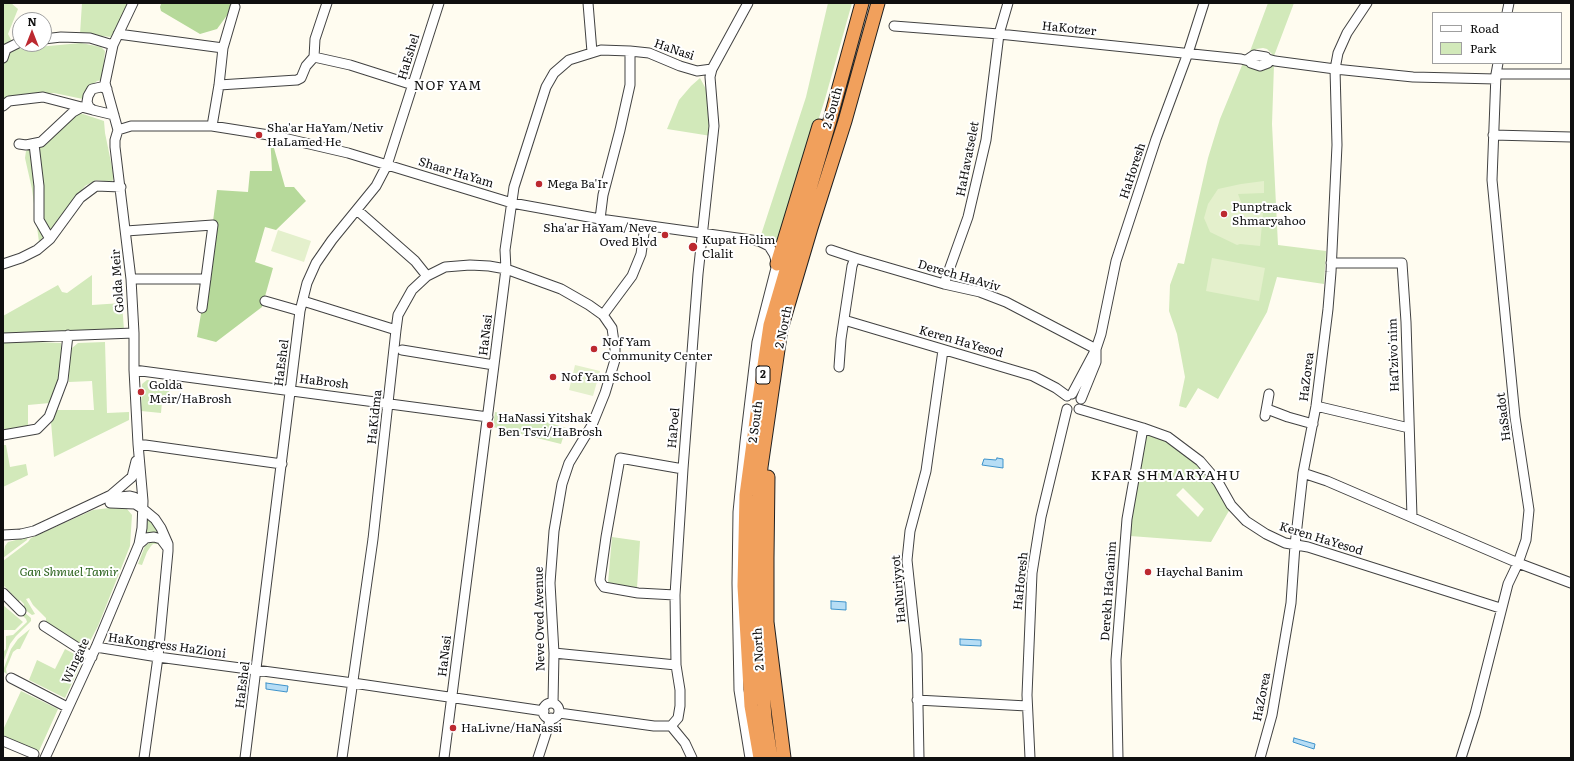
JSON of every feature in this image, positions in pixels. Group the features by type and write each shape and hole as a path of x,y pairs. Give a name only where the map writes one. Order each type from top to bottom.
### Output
{"highway":[{"path":"777,264 855,3"},
{"name":"2 South","path":"760,758 751,706 744,586 746,495 758,406 770,325 830,120 862,3"},
{"name":"2 North","path":"771,758 765,718 761,674 756,567 761,467 781,329 810,228 845,121 878,3"},
{"path":"771,401 767,551 767,622 784,758"}],"street":[{"name":"Golda Meir","path":"133,3 113,45 105,83 118,130 115,140 115,147 131,278 140,508"},
{"path":"219,85 297,80 301,78 306,66 314,57 315,39 326,3"},
{"name":"HaEshel","path":"245,758 300,311 307,283 316,263 332,240 376,186 387,164 439,3"},
{"path":"588,3 592,52"},
{"name":"HaPoel","path":"671,726 678,718 680,706 680,690 676,665 676,595 683,469 697,284 714,126 714,108 710,77 712,69 748,3"},
{"name":"HaHavatselet","path":"944,284 968,217 986,140 999,34 1008,3"},
{"name":"HaHoresh","path":"1070,395 1096,349 1101,334 1116,261 1156,139 1188,53 1204,3"},
{"name":"HaZorea","path":"1260,758 1272,715 1292,603 1295,545 1302,473 1316,406 1328,309 1337,145 1335,69 1338,54 1347,33 1367,3"},
{"path":"212,126 219,85 223,48 235,7"},
{"name":"HaKotzer","path":"894,26 999,34 1246,59 1260,66 1270,61 1335,69"},
{"path":"118,34 223,48"},
{"path":"52,38 90,38 113,45"},
{"path":"3,58 6,49 12,46"},
{"name":"HaNasi","path":"444,758 488,417 506,269 505,250 514,187 546,87 554,73 568,60 601,50 649,53 680,66 697,71"},
{"path":"600,219 603,195 630,85 630,51"},
{"path":"314,57 350,64 413,85"},
{"name":"HaSadot","path":"1461,758 1475,714 1500,608 1526,540 1529,510 1515,417 1492,180 1496,76 1498,64"},
{"path":"697,71 712,69"},
{"path":"1335,69 1413,77 1571,74"},
{"name":"HaPoel","path":"697,71 703,76 711,92"},
{"path":"93,110 87,102 89,92 96,87 107,89"},
{"path":"3,106 9,101 43,97 114,115"},
{"path":"19,144 26,145 41,142 73,112 82,107"},
{"name":"Shaar HaYam","path":"118,130 131,126 212,126 275,136 317,145 387,164 512,203 645,226 759,241 769,246 774,254 777,264"},
{"path":"1494,135 1571,137"},
{"path":"34,144 39,186 39,220 50,240"},
{"path":"3,264 21,258 37,250 50,240 80,198 96,186 121,187"},
{"path":"357,210 415,261 427,276"},
{"path":"126,231 213,224 202,308"},
{"path":"603,315 632,276 641,254 645,226"},
{"name":"Derech HaAviv","path":"831,250 944,284 980,292 1006,302 1096,349"},
{"path":"839,367 841,340 852,266 855,258"},
{"path":"750,758 739,690 737,583 738,512 744,442 757,342 777,264"},
{"name":"HaTzivo'nim","path":"1331,264 1402,264 1406,322 1412,517"},
{"name":"HaKidma","path":"342,758 373,539 398,315 412,290 427,276 445,267 470,265 489,266 506,269 561,289 603,315"},
{"path":"131,278 206,278"},
{"path":"265,301 300,311"},
{"path":"303,301 396,330"},
{"name":"Neve Oved Avenue","path":"553,703 554,653 550,583 554,530 562,484 569,463 592,425 605,393 615,360 612,328 603,315"},
{"name":"Keren HaYesod","path":"844,320 1032,376 1070,395"},
{"path":"3,338 134,333"},
{"path":"3,435 37,429 49,417 62,380 68,335"},
{"name":"HaHoresh","path":"1081,399 1096,362 1096,349"},
{"path":"402,350 494,365"},
{"name":"HaNuriyyot","path":"919,758 916,635 907,560 910,531 926,471 943,350"},
{"name":"HaBrosh","path":"134,370 488,417"},
{"path":"1269,394 1266,412 1313,424"},
{"path":"1070,395 1078,396 1081,399 1082,403 1079,409 1073,412 1067,409 1064,401 1070,395"},
{"path":"1316,406 1409,428"},
{"name":"HaHoresh","path":"1030,758 1028,636 1032,573 1041,518 1067,409"},
{"name":"Keren HaYesod","path":"1079,409 1168,437 1200,461 1218,482 1231,505 1246,521 1266,534 1285,543 1308,547 1500,608"},
{"name":"Derekh HaGanim","path":"1118,758 1116,660 1126,527 1143,428"},
{"path":"106,501 132,477 138,449 282,464"},
{"path":"676,595 638,593 604,587 601,583 606,537 620,458 683,469"},
{"path":"1302,473 1327,480 1518,563 1571,583"},
{"path":"5,536 34,531 90,505 124,496 134,497 140,508"},
{"path":"106,501 140,508 155,519 165,536 168,551 158,657 144,758"},
{"name":"Wingate","path":"45,758 67,707 92,657 139,544 140,508"},
{"name":"Wingate","path":"127,572 134,548 140,508"},
{"path":"139,544 146,538 158,538 164,542 168,551"},
{"path":"3,593 21,611"},
{"path":"44,626 92,657"},
{"name":"HaKongress HaZioni","path":"96,647 544,711"},
{"path":"554,653 676,665"},
{"path":"11,678 67,707"},
{"path":"917,700 1028,706"},
{"path":"553,703 558,708 559,713 556,717 551,718 545,716 544,711 546,705 553,703"},
{"path":"559,713 654,726 671,726 685,743 692,758"},
{"path":"538,758 551,718"},
{"path":"3,741 34,754"}],"green space":[{"path":"3,3 11,3 18,9 17,12 12,12 12,24 8,34 12,42 12,52 52,52 52,46 81,43 101,47 105,51 102,80 97,81 83,93 83,99 54,93 23,94 3,99"},
{"path":"82,3 128,3 112,37 80,34"},
{"path":"233,3 228,14 217,29 200,34 161,11 161,4"},
{"path":"828,3 852,3 825,99 777,251 760,238 806,97"},
{"path":"1268,3 1294,3 1274,56 1267,49 1263,48 1256,49 1254,52 1249,54"},
{"path":"1243,63 1274,65 1272,124 1278,245 1326,251 1324,284 1277,277 1267,312 1218,399 1198,388 1186,408 1179,406 1185,377 1177,334 1169,311 1170,285 1178,263 1184,264 1208,158 1220,119"},
{"path":"700,78 707,91 711,136 667,129 679,100"},
{"path":"80,113 104,121 114,177 112,182 96,180 85,186 53,227 39,242 32,189 25,158 26,151 40,145"},
{"path":"270,134 285,187 294,187 306,201 276,230 265,227 255,262 273,268 262,307 216,342 197,337 217,190 248,192 250,171 272,171"},
{"name":"Punptrack Shmaryahoo","path":"1264,181 1264,193 1238,194 1244,210 1263,213 1260,246 1237,245 1210,232 1204,218 1208,204 1218,189"},
{"path":"278,230 311,241 304,262 271,251"},
{"path":"1212,258 1265,268 1259,301 1206,291"},
{"path":"92,275 92,305 122,303 124,330 3,334 3,316 58,285 62,292 67,293"},
{"path":"3,341 61,343 62,354 58,381 50,403 28,405 28,427 3,430"},
{"path":"105,342 107,413 129,412 129,420 54,457 51,422 56,410 94,410 92,381 69,382 69,358 72,348 78,343"},
{"path":"575,365 600,371 593,396 569,390"},
{"path":"147,380 172,383 170,390 162,402 161,413 141,411 142,384"},
{"path":"495,412 550,423 566,428 561,444 493,427"},
{"path":"1145,432 1168,440 1199,463 1221,491 1230,509 1211,542 1130,536 1130,520","holes":["1183,488 1204,509 1198,517 1176,495"]},
{"path":"3,445 6,445 10,467 26,464 28,475 3,487"},
{"name":"Gan Shmuel Tamir","path":"109,508 127,509 132,515 130,546 98,626 85,648 69,639 70,637 62,632 59,633 60,631 55,627 53,630 53,626 46,622 46,618 33,605 29,598 26,599 35,614 32,615 24,609 24,604 20,600 16,604 15,603 18,600 12,594 9,597 8,595 11,593 3,585 3,561 31,538 93,510"},
{"path":"144,517 151,519 163,536 145,537"},
{"path":"28,537 27,540 3,558 5,546 8,542"},
{"path":"612,537 640,541 637,588 608,583"},
{"path":"152,541 157,542 158,544 153,544 151,546 142,565 138,564 145,546"},
{"path":"3,605 23,622 15,630 3,630"},
{"path":"24,612 31,618 31,621 10,644 3,663 3,652 6,649 6,636 13,635 27,622 22,615"},
{"path":"30,629 20,649 13,652 6,669 7,674 4,672 4,668 11,649 18,639"},
{"path":"65,649 80,657 81,664 65,698 29,680 37,660 55,669"},
{"path":"21,691 58,709 39,751 3,737 3,730"}],"water":[{"path":"997,458 1003,459 1003,468 982,465 984,459 996,460"},
{"path":"831,601 846,602 846,610 831,609"},
{"path":"960,639 981,640 981,646 960,645"},
{"path":"266,683 288,686 287,692 266,689"},
{"path":"1294,738 1315,744 1314,749 1293,742"}],"place":[{"name":"Sha'ar HaYam/Netiv HaLamed He","path":"259,135"},
{"name":"Mega Ba'Ir","path":"539,184"},
{"name":"Punptrack Shmaryahoo","path":"1224,214"},
{"name":"Sha'ar HaYam/Neve Oved Blvd","path":"665,235"},
{"name":"Kupat Holim Clalit","path":"693,247"},
{"name":"Nof Yam Community Center","path":"594,349"},
{"name":"Nof Yam School","path":"553,377"},
{"name":"Golda Meir/HaBrosh","path":"141,392"},
{"name":"HaNassi Yitshak Ben Tsvi/HaBrosh","path":"490,425"},
{"name":"Haychal Banim","path":"1148,572"},
{"name":"HaLivne/HaNassi","path":"453,728"}],"district":[{"name":"NOF YAM","path":"448,86"},
{"name":"KFAR SHMARYAHU","path":"1166,476"}]}
